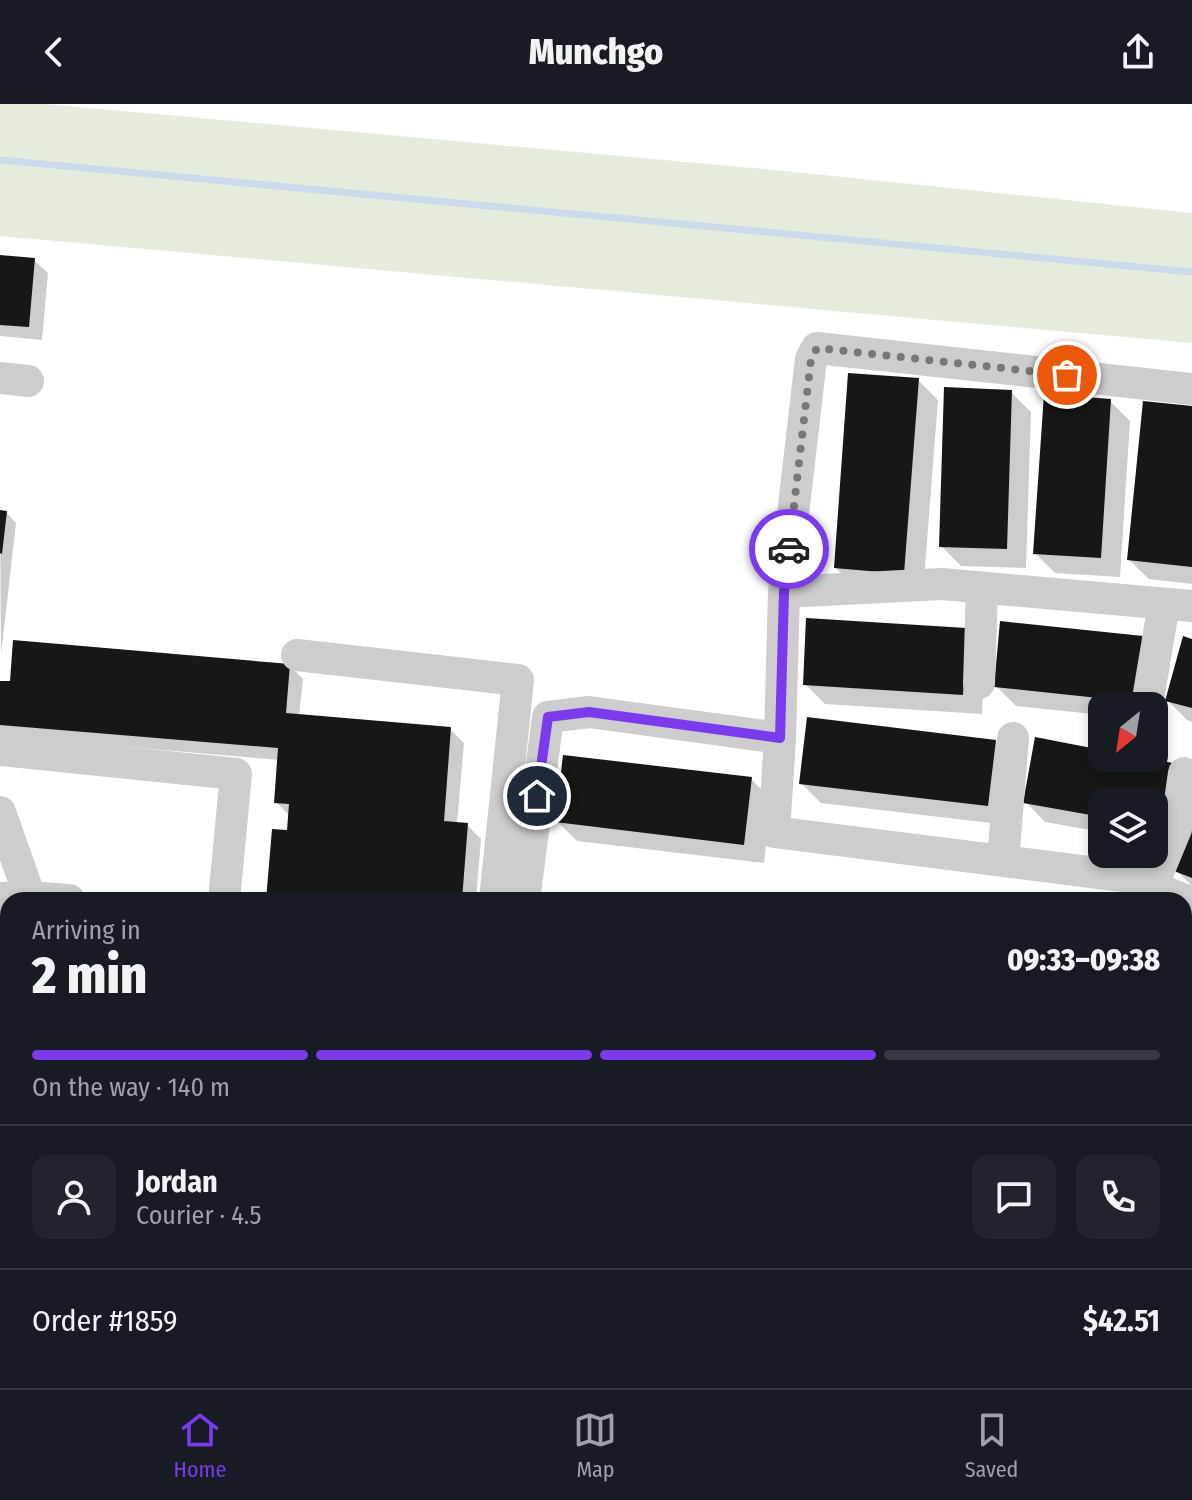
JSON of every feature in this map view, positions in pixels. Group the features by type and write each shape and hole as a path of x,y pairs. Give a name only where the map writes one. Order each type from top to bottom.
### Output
{"lane":[{"path":"1164,892 1129,877 774,832 784,592 811,359 817,348 1192,389"},
{"path":"784,592 942,584 1178,605 1150,692"},
{"path":"979,683 982,588"},
{"path":"297,655 518,680 496,892"},
{"path":"525,892 548,717 589,712 780,738"},
{"path":"1003,861 1013,738"},
{"path":"0,750 236,774 225,892"},
{"path":"1152,887 1176,829 1184,773"},
{"path":"0,812 19,892"}],"shaded area":[{"path":"0,104 45,104 765,169 1192,213 1192,343 0,236"}],"building":[{"path":"0,255 35,258 29,327 0,325"},
{"path":"848,373 919,378 904,574 834,568"},
{"path":"944,387 1012,390 1007,549 939,547"},
{"path":"1044,394 1111,399 1101,558 1033,554"},
{"path":"1143,401 1192,406 1192,567 1127,560"},
{"path":"0,510 7,511 2,554 0,553"},
{"path":"806,618 966,628 963,695 803,685"},
{"path":"1000,621 1143,636 1137,692 1088,692 1088,697 994,687"},
{"path":"1183,636 1192,639 1192,708 1168,702 1167,692"},
{"path":"13,640 290,664 286,713 451,727 444,821 468,823 463,892 267,892 272,829 287,830 289,804 274,803 278,748 0,725 0,681 10,681"},
{"path":"807,717 996,740 988,806 799,784"},
{"path":"1035,737 1088,747 1088,772 1168,772 1168,762 1173,763 1168,790 1088,788 1088,815 1023,803"},
{"path":"563,755 752,777 744,845 555,822"},
{"path":"1192,827 1192,878 1174,871"}],"waterway":[{"path":"0,160 1192,272"}],"way so far":[{"path":"789,549 811,359 817,348 1067,375"}],"route":[{"path":"537,796 548,717 589,712 780,738 784,592 789,549"}]}
